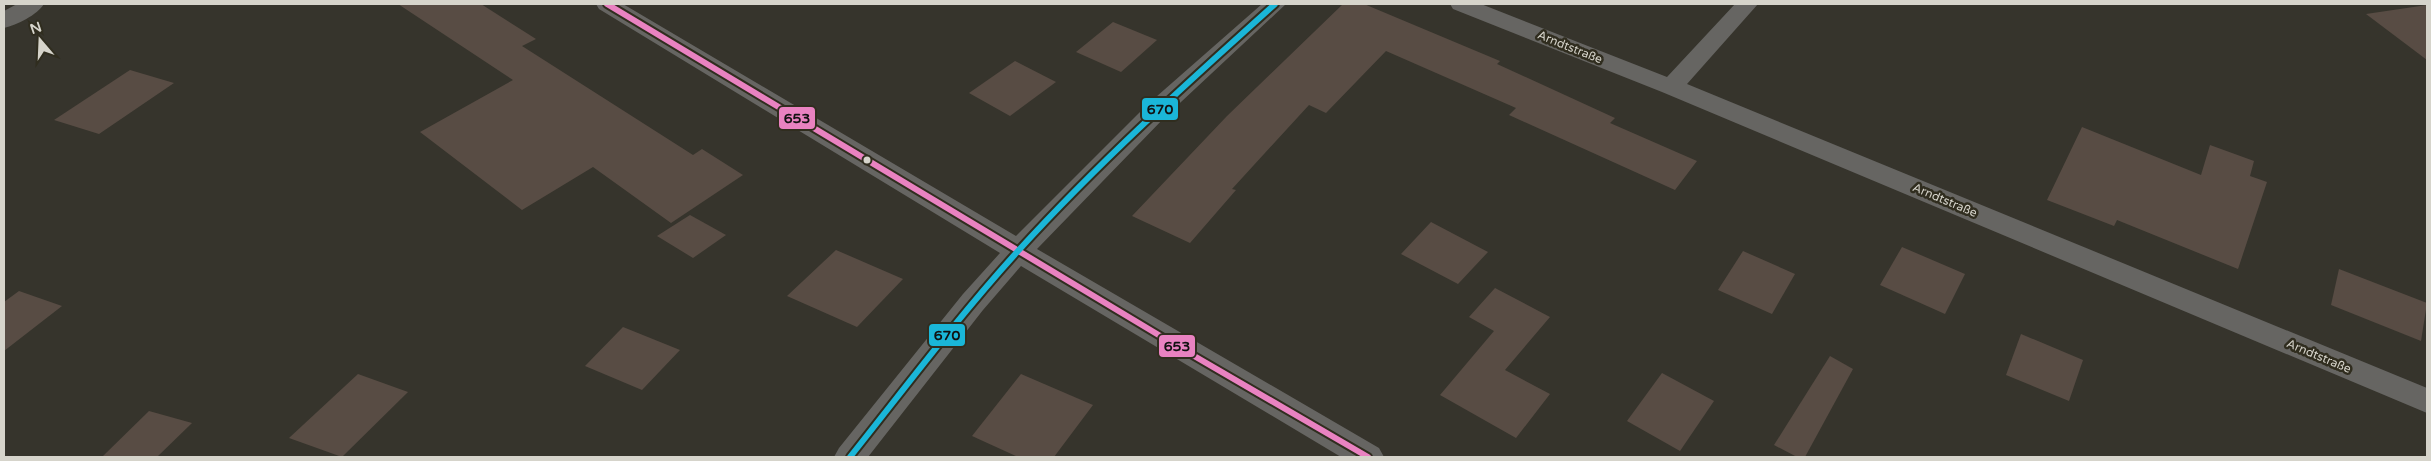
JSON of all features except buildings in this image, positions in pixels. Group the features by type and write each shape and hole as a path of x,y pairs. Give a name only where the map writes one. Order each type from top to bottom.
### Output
{"street":[{"path":"4,21 33,4"},
{"path":"607,4 1177,346 1368,457"},
{"path":"850,457 973,302 1019,250 1157,110 1276,4"},
{"name":"Arndtstraße","path":"1461,4 1671,87 2427,401"},
{"path":"1671,87 1747,4"}],"transit line":[{"name":"653","path":"607,4 1177,346 1368,457"},
{"name":"670","path":"850,457 974,301 1048,218 1144,124 1275,4"}]}
